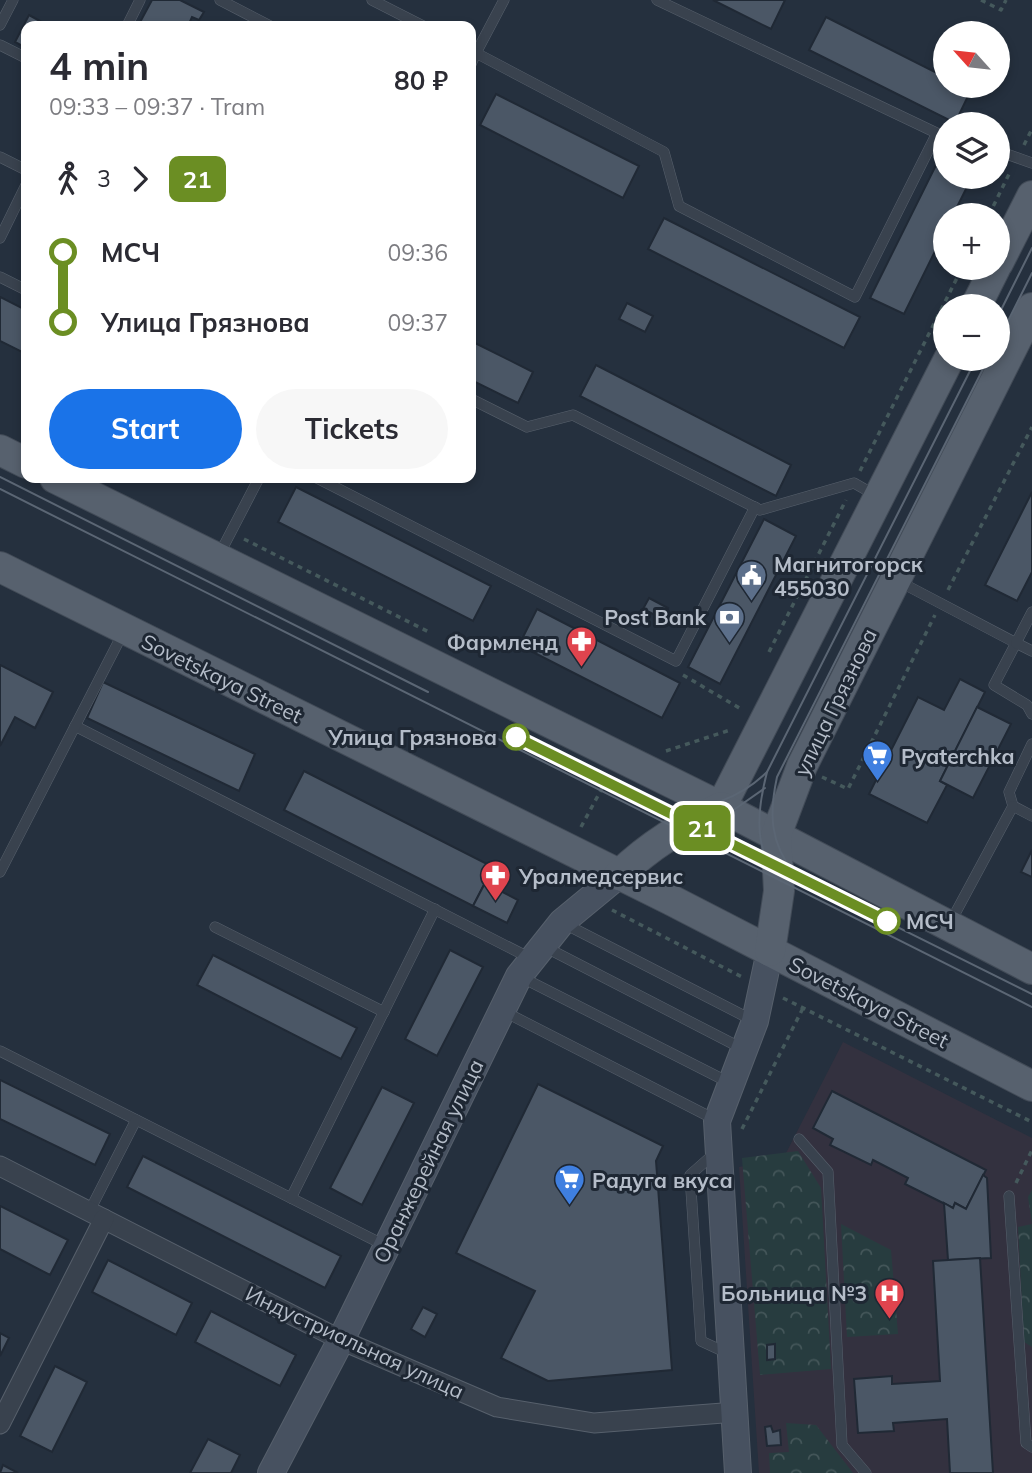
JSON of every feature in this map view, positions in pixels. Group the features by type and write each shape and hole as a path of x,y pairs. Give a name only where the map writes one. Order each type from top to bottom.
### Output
{"main road":[{"path":"1010,239 1032,196"},
{"name":"улица Грязнова","path":"776,835 802,766 1028,327"},
{"path":"619,874 646,850 675,830 721,807 943,371"},
{"path":"0,450 21,460"},
{"path":"65,483 721,807 1032,969"},
{"name":"Sovetskaya Street","path":"0,567 705,918 773,937 1032,1086"},
{"path":"738,1473 718,1136 731,1084 755,1021 773,937 779,880 776,835"},
{"name":"Оранжерейная улица","path":"271,1473 341,1340 501,1010 530,960 562,922 619,874"}],"street":[{"name":"Индустриальная улица","path":"0,1166 341,1340 497,1407 594,1423 736,1412"},
{"path":"0,1424 96,1216"}],"lane":[{"path":"0,25 13,0"},
{"path":"130,21 140,0"},
{"path":"220,0 260,21"},
{"path":"372,0 413,21"},
{"path":"476,47 504,0"},
{"path":"657,0 933,133"},
{"path":"0,45 21,56"},
{"path":"476,54 664,152 679,206 855,297 933,149"},
{"path":"1010,155 1032,163"},
{"path":"0,157 21,168"},
{"path":"0,238 21,195"},
{"path":"0,277 21,288"},
{"path":"476,402 527,427 573,415 760,510 854,483 879,496"},
{"path":"217,559 256,483"},
{"path":"327,483 676,661 755,507"},
{"path":"896,580 1032,652"},
{"path":"1032,612 994,685 1027,705 1032,713"},
{"path":"0,872 125,630"},
{"path":"75,726 530,960 731,1084"},
{"path":"949,926 1013,806 1009,792 1032,744"},
{"path":"1013,806 1032,816"},
{"path":"291,1198 435,909"},
{"path":"562,922 755,1021"},
{"path":"215,927 384,1012"},
{"path":"530,960 744,1050"},
{"path":"501,1010 718,1136"},
{"path":"0,1051 386,1246"},
{"path":"96,1216 136,1120"},
{"path":"799,1139 828,1172 842,1445 866,1473"},
{"path":"1009,1196 1026,1443 1032,1447"}],"path":[{"path":"981,0 1001,10 1006,0"},
{"path":"231,532 437,637"},
{"path":"676,661 683,676 741,709"},
{"path":"664,752 730,730"},
{"path":"577,836 610,774"},
{"path":"556,878 589,899 1032,1122"},
{"path":"718,1136 737,1139 803,1008"},
{"path":"1009,1196 1032,1150"}],"shaded area":[{"name":"Больница №3","path":"843,1042 1032,1138 1032,1473 759,1473 739,1167 783,1159"}],"green space":[{"path":"798,1151 821,1188 831,1369 760,1375 742,1158"},
{"path":"1032,1190 1032,1224 1028,1197"},
{"path":"841,1224 891,1250 898,1334 847,1337"},
{"path":"1032,1224 1032,1347 1024,1342 1018,1227"},
{"path":"786,1423 816,1425 853,1473 770,1473 769,1453 789,1452"}],"building":[{"path":"152,0 180,0 204,12 199,20 192,17 190,21 141,21"},
{"path":"713,0 785,0 771,29"},
{"path":"29,15 40,21 26,21"},
{"path":"826,17 933,71 933,98 967,98 960,112 933,112 809,50"},
{"path":"21,30 21,45 15,42"},
{"path":"496,94 639,166 623,198 480,125"},
{"path":"933,171 933,189 966,189 959,203 933,203 933,255 904,314 870,298"},
{"path":"664,218 860,317 844,348 648,249"},
{"path":"0,297 21,308 21,352 0,341"},
{"path":"627,303 653,316 645,332 619,319"},
{"path":"476,344 533,372 518,403 476,382"},
{"path":"596,365 791,465 776,496 580,396"},
{"path":"296,487 491,586 473,621 278,522"},
{"path":"1032,492 1032,572 1017,601 985,585"},
{"path":"764,519 796,536 720,684 688,667"},
{"path":"649,598 668,608 663,619 643,609"},
{"path":"537,609 680,683 662,718 519,645"},
{"path":"0,665 53,692 35,728 15,717 0,746"},
{"path":"960,679 985,692 940,781 947,785 927,823 869,794 918,697 944,710"},
{"path":"103,682 255,754 239,791 87,718"},
{"path":"977,707 1011,724 973,798 940,781"},
{"path":"304,771 493,867 473,906 284,810"},
{"path":"1032,850 1032,877 1021,872"},
{"name":"Уралмедсервис","path":"485,883 518,900 507,923 473,906"},
{"path":"450,950 483,967 437,1056 405,1039"},
{"path":"213,955 357,1028 341,1059 197,985"},
{"path":"0,1080 110,1134 95,1165 0,1119"},
{"name":"Радуга вкуса","path":"538,1084 663,1146 656,1161 672,1370 548,1381 501,1358 535,1291 456,1253"},
{"path":"382,1087 414,1103 362,1205 330,1188"},
{"path":"832,1091 986,1170 966,1209 955,1203 953,1208 905,1184 908,1178 873,1160 871,1165 830,1145 833,1139 813,1128"},
{"path":"143,1156 341,1256 325,1288 127,1187"},
{"path":"983,1175 987,1178 991,1258 948,1260 944,1203 953,1208 955,1203 966,1209"},
{"path":"0,1206 68,1240 50,1275 0,1249"},
{"path":"980,1258 993,1473 950,1473 947,1419 893,1423 894,1431 858,1433 854,1379 892,1376 892,1384 940,1381 933,1261"},
{"path":"108,1260 192,1303 176,1335 92,1292"},
{"path":"423,1307 437,1314 425,1337 411,1329"},
{"path":"211,1311 296,1355 280,1386 195,1342"},
{"path":"0,1333 9,1338 0,1356"},
{"path":"775,1344 775,1359 767,1360 767,1345"},
{"path":"55,1366 87,1382 52,1452 20,1436"},
{"path":"771,1426 773,1432 780,1430 781,1445 767,1446 765,1427"},
{"path":"208,1439 240,1455 231,1473 190,1473"},
{"path":"3,1465 18,1473 0,1473"}],"tram line":[{"path":"1009,294 1032,248"},
{"path":"1010,317 1032,273"},
{"path":"773,867 766,857 760,834 760,808 767,772 970,371"},
{"path":"794,873 780,851 774,828 773,803 777,777 982,371"},
{"path":"0,477 428,692"},
{"path":"0,489 1032,1007"},
{"name":"21","path":"516,737 887,921"},
{"path":"518,738 1032,994"},
{"path":"668,808 695,807 721,801 734,796 767,772"},
{"path":"682,821 735,809 765,788"}],"place":[{"name":"Магнитогорск 455030","path":"751,603"},
{"name":"Post Bank","path":"729,644"},
{"name":"Фармленд","path":"581,669"},
{"name":"Улица Грязнова","path":"516,737"},
{"name":"Pyaterchka","path":"878,783"},
{"name":"Уралмедсервис","path":"496,903"},
{"name":"МСЧ","path":"887,921"},
{"name":"Радуга вкуса","path":"569,1207"},
{"name":"Больница №3","path":"890,1320"}]}
